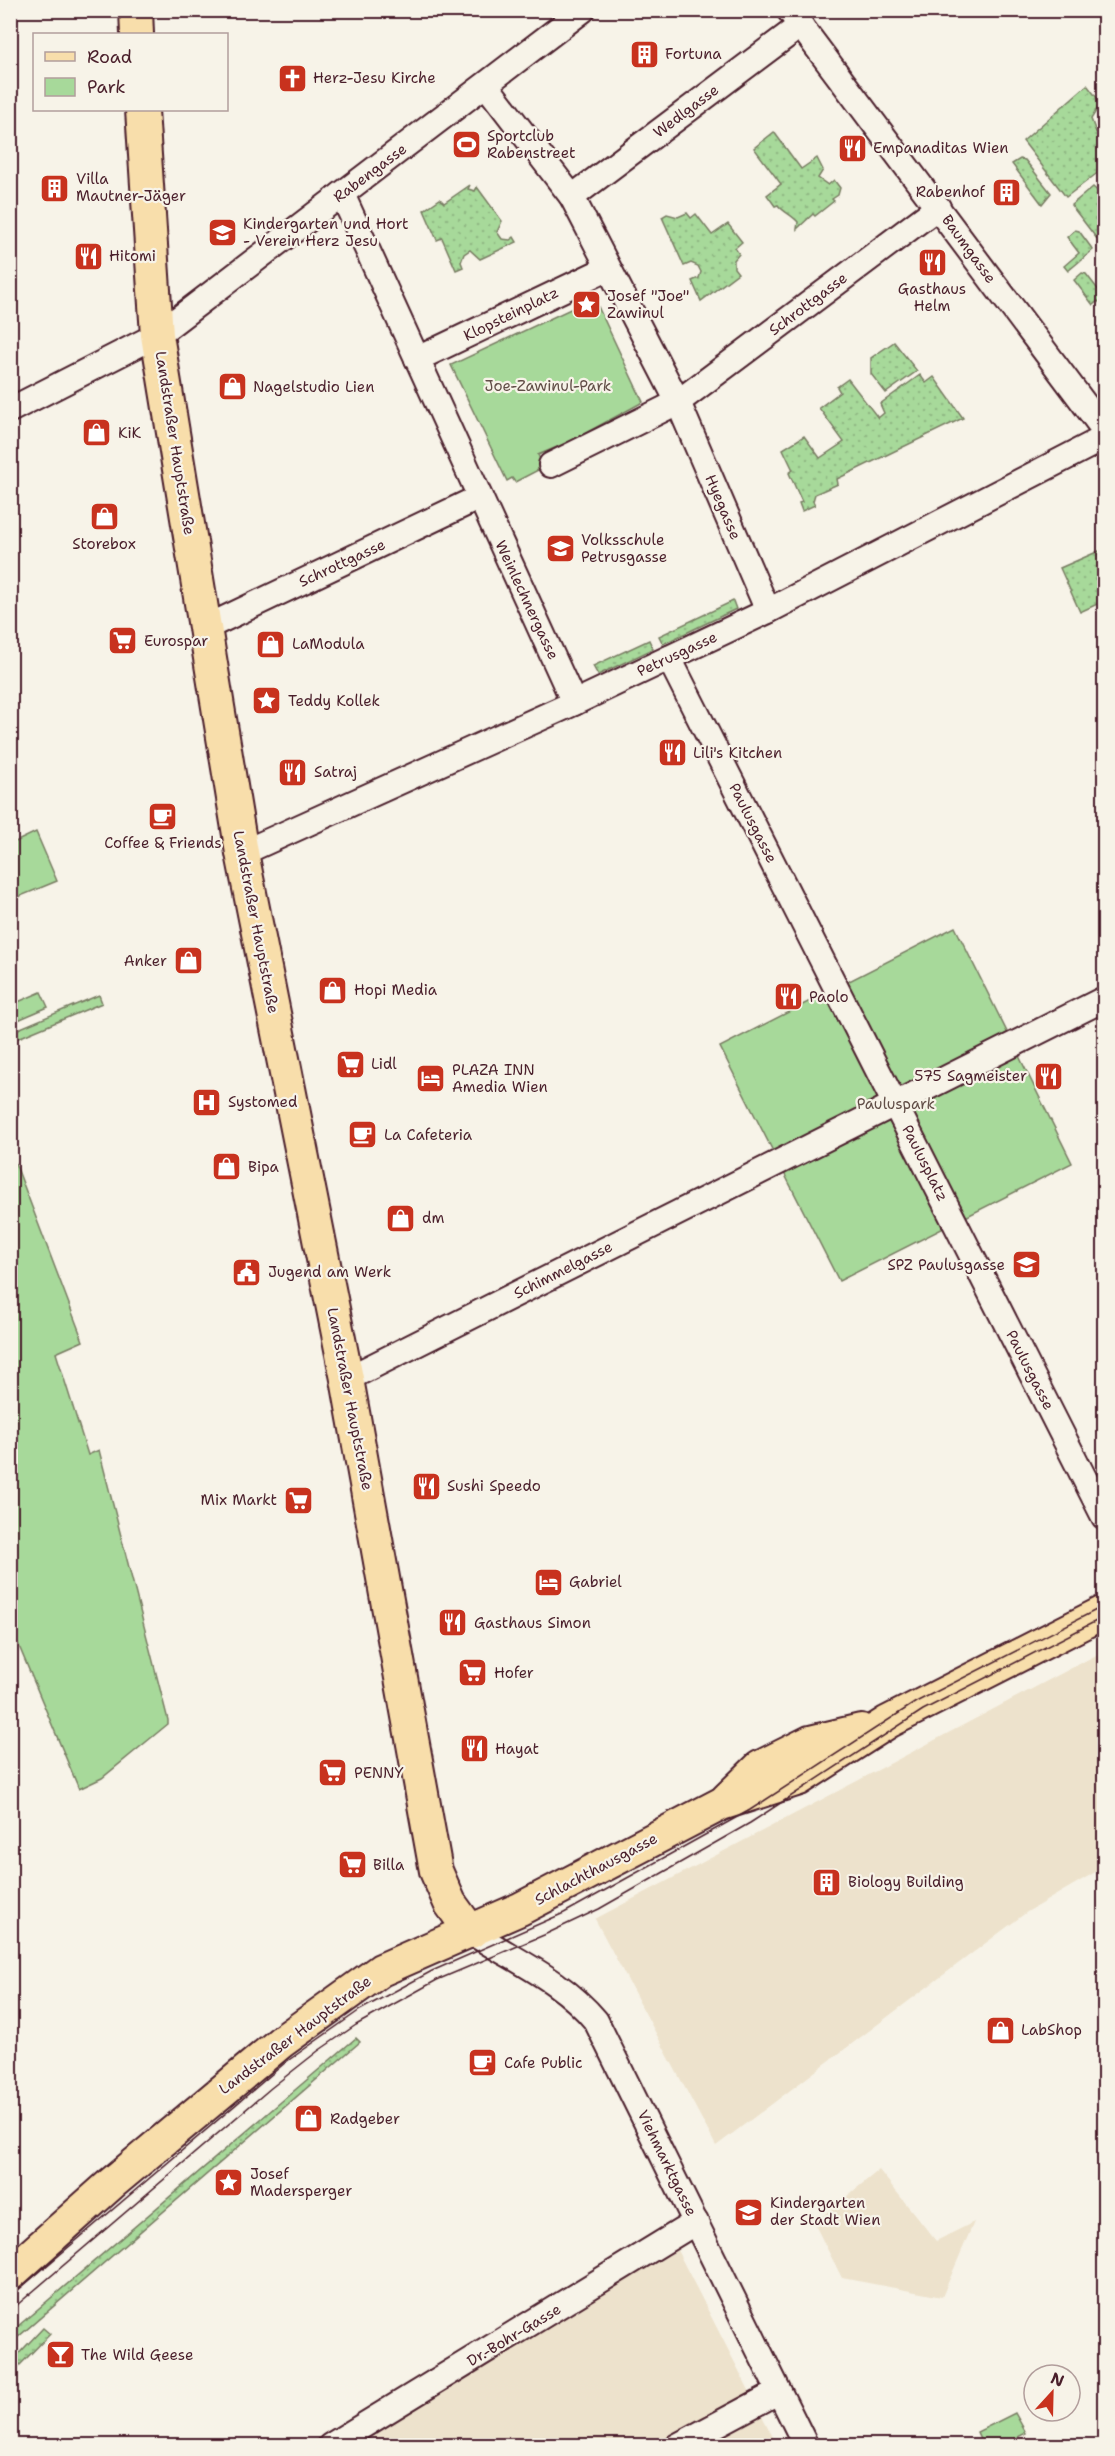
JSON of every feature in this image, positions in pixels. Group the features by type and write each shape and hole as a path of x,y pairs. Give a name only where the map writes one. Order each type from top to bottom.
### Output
{"main road":[{"path":"136,10 137,33"},
{"name":"Landstraßer Hauptstraße","path":"10,2274 195,2113 320,2012 381,1970 471,1932 450,1903 436,1871 347,1378 242,853 157,335 142,111"},
{"name":"Schlachthausgasse","path":"471,1932 722,1804 799,1779 888,1722 1104,1612"}],"street":[{"name":"Rabengasse","path":"10,410 157,335 583,10"},
{"name":"Wedlgasse","path":"572,197 795,18"},
{"name":"Baumgasse","path":"795,18 1104,430"},
{"path":"486,85 572,197 678,402 551,465"},
{"path":"342,194 480,497"},
{"name":"Schrottgasse","path":"678,402 938,207"},
{"name":"Klopsteinplatz","path":"417,359 608,268"},
{"name":"Hyegasse","path":"678,402 768,611"},
{"name":"Petrusgasse","path":"242,853 574,703 768,611 1104,438"},
{"name":"Schrottgasse","path":"205,628 480,497"},
{"name":"Weinlechnergasse","path":"480,497 574,703"},
{"name":"Paulusgasse","path":"669,658 836,987"},
{"name":"Paulusplatz","path":"836,987 955,1222"},
{"path":"895,1104 1104,999"},
{"name":"Schimmelgasse","path":"347,1378 895,1104"},
{"name":"Paulusgasse","path":"955,1222 1104,1517"},
{"name":"Viehmarktgasse","path":"471,1932 548,1976 567,1990 596,2021 806,2445"},
{"name":"Dr.-Bohr-Gasse","path":"330,2445 696,2222"},
{"path":"678,2445 778,2392"}],"shaded area":[{"name":"Biology Building","path":"1104,1651 1104,1867 1027,1912 716,2146 595,1919"},
{"path":"879,2170 936,2241 974,2222 942,2297 842,2278 814,2223"},
{"path":"677,2250 777,2445 350,2446"}],"green space":[{"path":"1087,85 1101,103 1091,119 1096,132 1104,134 1104,168 1066,197 1023,141"},
{"path":"774,132 801,169 817,158 823,170 818,178 828,185 834,180 840,188 838,195 832,199 834,201 815,216 813,214 797,229 798,222 778,205 775,206 767,195 781,184 754,148"},
{"path":"1020,159 1025,160 1051,193 1042,204 1012,164"},
{"path":"470,185 468,189 475,191 477,187 502,221 497,232 502,239 510,240 514,237 517,242 480,259 470,250 464,254 461,262 463,267 456,270 442,238 437,240 424,210 440,199 444,203"},
{"path":"1093,187 1104,197 1104,212 1097,218 1104,228 1104,248 1071,205"},
{"path":"687,213 691,218 696,214 712,235 728,224 742,242 735,248 739,254 734,260 734,268 738,273 701,301 692,281 699,278 701,272 698,266 691,263 684,266 662,217 667,214 678,217"},
{"path":"1075,230 1079,231 1093,250 1068,271 1064,266 1079,253 1067,237"},
{"path":"1082,273 1086,274 1104,297 1100,303 1098,301 1093,305 1074,280"},
{"name":"Joe-Zawinul-Park","path":"594,298 643,402 569,442 538,455 544,467 515,482 512,478 507,481 451,365"},
{"path":"894,342 917,371 886,393 871,374 871,358"},
{"path":"920,375 926,383 934,377 963,418 837,479 838,484 815,494 813,501 815,505 802,511 799,503 802,502 789,473 793,470 783,449 804,436 820,458 844,442 819,408 840,392 837,387 848,379 878,418 884,413 880,404"},
{"path":"1099,551 1104,558 1104,601 1080,612 1060,568"},
{"path":"733,601 736,609 663,644 659,636"},
{"path":"649,640 653,649 598,675 593,666"},
{"path":"36,832 57,881 11,900 11,844"},
{"name":"Pauluspark","path":"955,927 1072,1163 839,1281 720,1047"},
{"path":"41,992 48,1007 11,1023 11,1005"},
{"path":"99,995 102,1003 11,1041 11,1032"},
{"path":"11,1152 83,1341 56,1353 88,1455 99,1450 168,1720 168,1724 102,1778 79,1789 11,1627"},
{"path":"356,2038 360,2042 11,2343 11,2332"},
{"path":"43,2328 50,2334 18,2367 13,2367 11,2362"},
{"path":"1015,2413 1026,2433 1002,2445 983,2445 977,2432"}],"tram line":[{"path":"10,2297 286,2062 360,2010 432,1971 564,1913 750,1810 916,1702 1104,1606"},
{"path":"10,2311 271,2088 356,2025 437,1980 599,1909 750,1823 923,1710 1104,1617"}],"place":[{"name":"Fortuna","path":"644,54"},
{"name":"Herz-Jesu Kirche","path":"292,78"},
{"name":"Sportclub Rabenstreet","path":"466,145"},
{"name":"Empanaditas Wien","path":"852,148"},
{"name":"Villa Mautner-Jäger","path":"55,188"},
{"name":"Rabenhof","path":"1006,192"},
{"name":"Kindergarten und Hort - Verein Herz Jesu","path":"222,233"},
{"name":"Hitomi","path":"88,256"},
{"name":"Gasthaus Helm","path":"932,262"},
{"name":"Josef \"Joe\" Zawinul","path":"586,305"},
{"name":"Nagelstudio Lien","path":"232,387"},
{"name":"KiK","path":"97,433"},
{"name":"Storebox","path":"104,517"},
{"name":"Volksschule Petrusgasse","path":"560,549"},
{"name":"Eurospar","path":"123,641"},
{"name":"LaModula","path":"271,644"},
{"name":"Teddy Kollek","path":"267,701"},
{"name":"Lili's Kitchen","path":"672,753"},
{"name":"Satraj","path":"293,772"},
{"name":"Coffee & Friends","path":"163,816"},
{"name":"Anker","path":"188,961"},
{"name":"Hopi Media","path":"333,990"},
{"name":"Paolo","path":"788,997"},
{"name":"Lidl","path":"350,1064"},
{"name":"575 Sagmeister","path":"1048,1076"},
{"name":"PLAZA INN Amedia Wien","path":"431,1079"},
{"name":"Systomed","path":"207,1102"},
{"name":"La Cafeteria","path":"363,1135"},
{"name":"Bipa","path":"227,1167"},
{"name":"dm","path":"401,1218"},
{"name":"SPZ Paulusgasse","path":"1026,1265"},
{"name":"Jugend am Werk","path":"247,1272"},
{"name":"Sushi Speedo","path":"426,1486"},
{"name":"Mix Markt","path":"298,1500"},
{"name":"Gabriel","path":"548,1582"},
{"name":"Gasthaus Simon","path":"453,1623"},
{"name":"Hofer","path":"473,1673"},
{"name":"Hayat","path":"474,1749"},
{"name":"PENNY","path":"333,1773"},
{"name":"Billa","path":"352,1865"},
{"name":"Biology Building","path":"827,1882"},
{"name":"LabShop","path":"1000,2030"},
{"name":"Cafe Public","path":"483,2063"},
{"name":"Radgeber","path":"309,2119"},
{"name":"Josef Madersperger","path":"229,2183"},
{"name":"Kindergarten der Stadt Wien","path":"749,2212"},
{"name":"The Wild Geese","path":"60,2355"}]}
